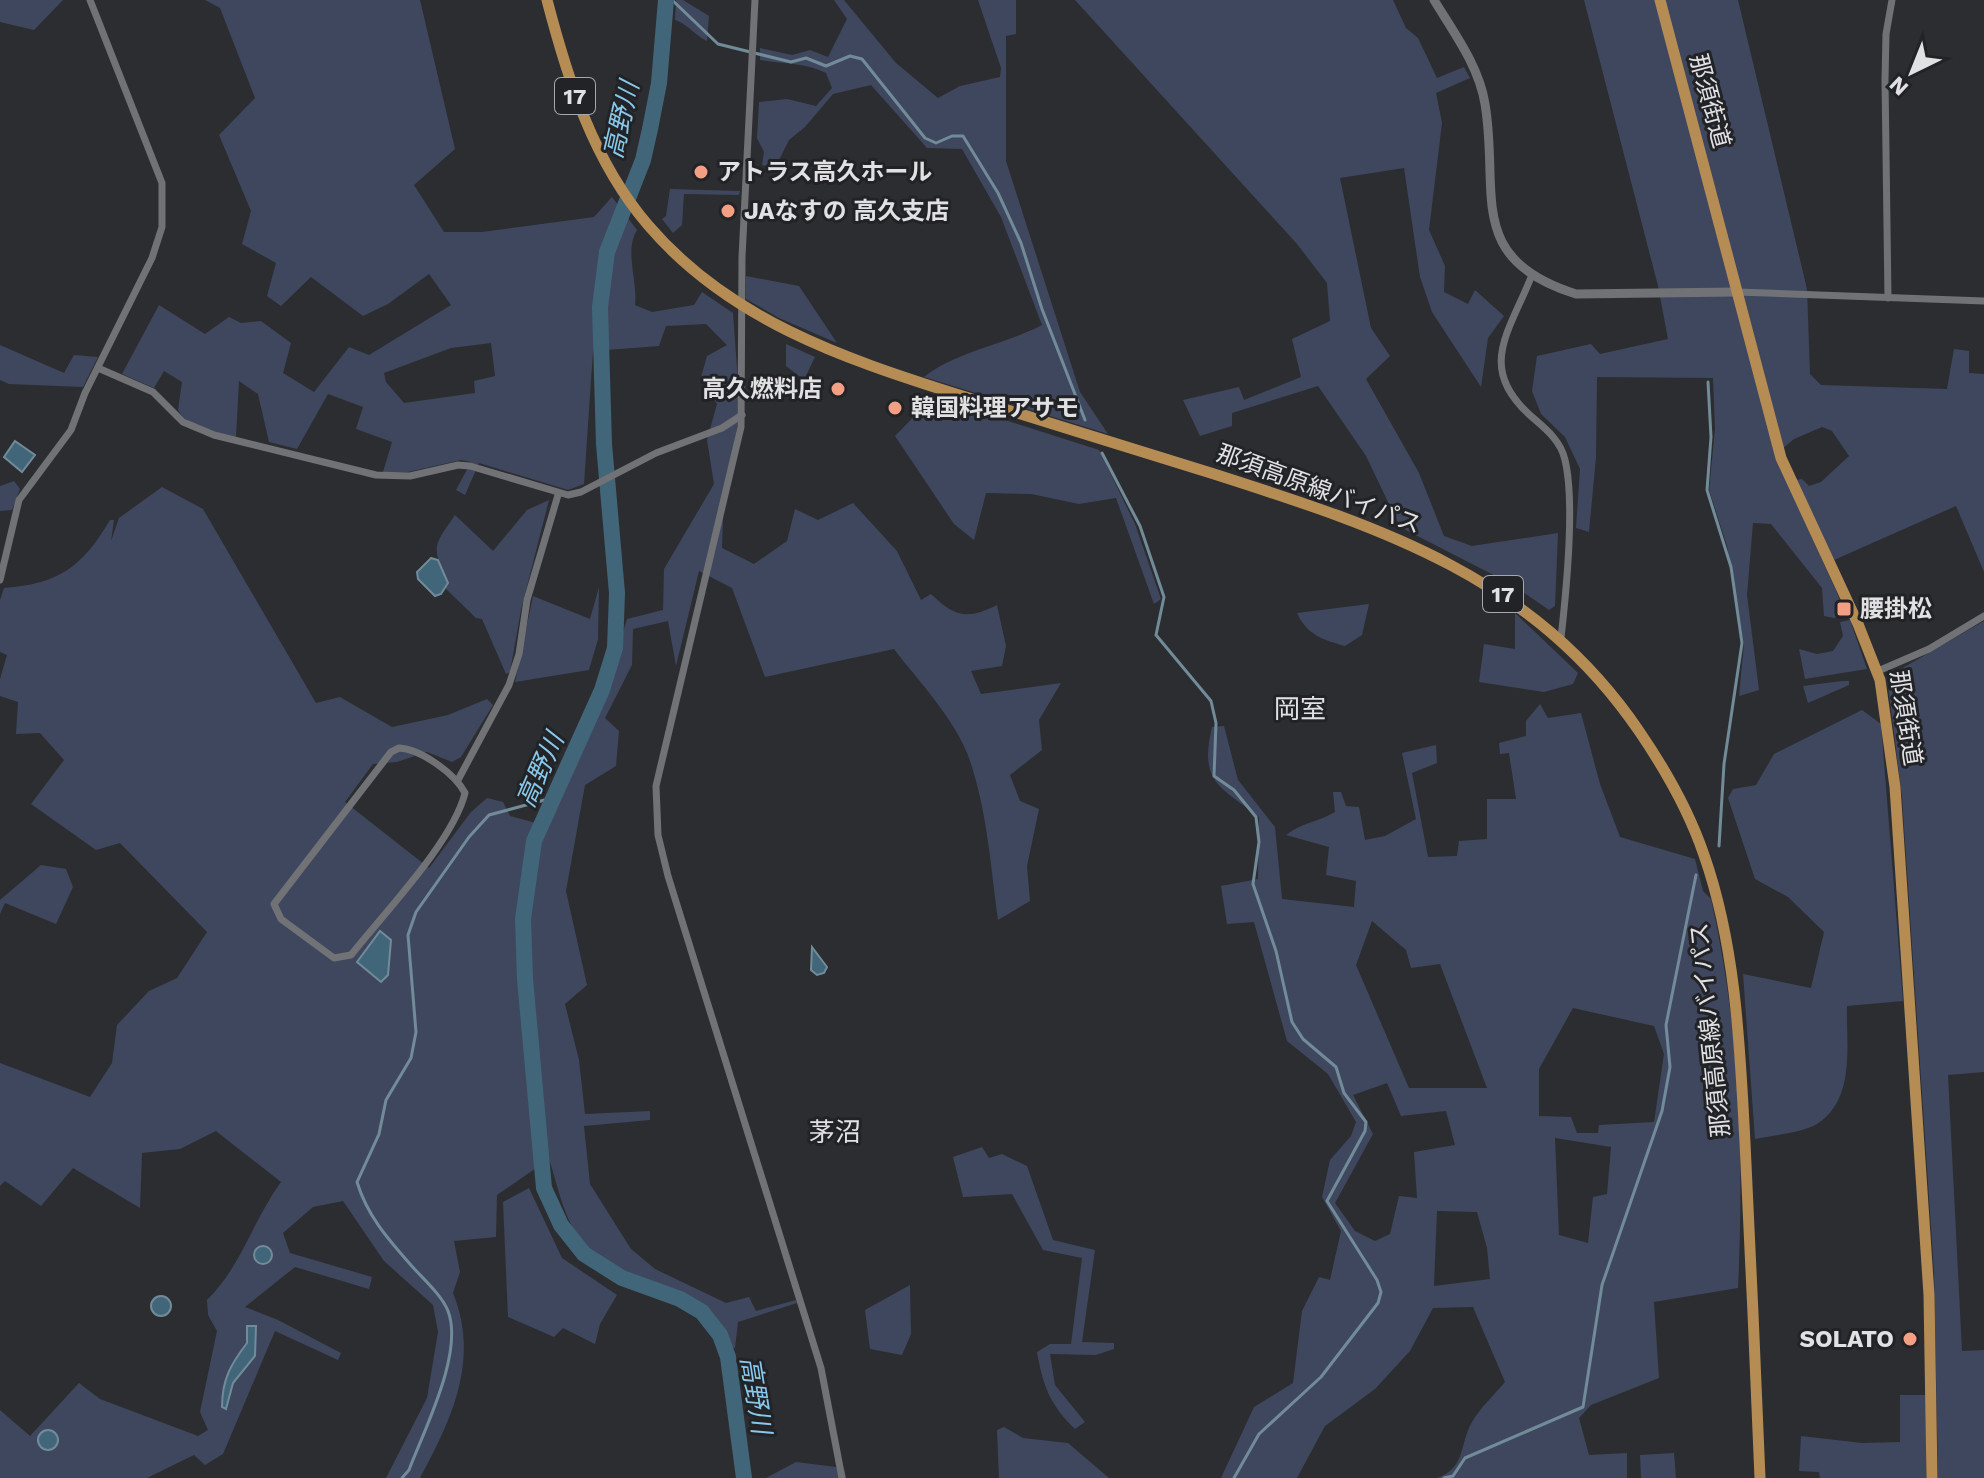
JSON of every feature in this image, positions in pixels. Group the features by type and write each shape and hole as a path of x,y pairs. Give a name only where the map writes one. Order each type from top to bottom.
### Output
{"main road":[{"name":"那須高原線バイパス","path":"547,0 574,93 620,186 635,209 676,253 742,308 843,356 895,375 1353,520 1432,554 1482,581 1561,638 1606,685 1669,777 1705,856 1723,927 1742,1087 1760,1478"},
{"name":"那須街道","path":"1660,0 1781,458 1878,671 1895,787 1905,919 1929,1295 1932,1478"}],"street":[{"path":"0,580 19,500 71,430 152,258 164,212 162,183 90,0"},
{"path":"755,0 742,308 742,415 698,617 656,786 656,822 696,970 821,1368 842,1478"},
{"path":"1434,0 1481,86 1487,122 1490,206 1496,228 1507,250 1532,275 1576,294 1737,292 1984,301"},
{"path":"1888,298 1885,80 1886,34 1892,0"},
{"path":"1532,275 1503,347 1500,376 1514,402 1547,430 1565,459 1568,495 1561,638"},
{"path":"98,368 153,392 183,422 214,435 376,475 410,476 458,465 470,466 558,495 581,492 671,446 722,428 742,415"},
{"path":"458,780 509,685 519,654 527,600 558,495"},
{"path":"1878,671 1929,649 1984,616"},
{"path":"410,749 458,780 465,793 457,818 351,955 343,959 327,955 275,911 277,895 391,752 410,749"}],"shaded area":[{"path":"0,0 63,0 34,30 0,22"},
{"path":"205,0 420,0 455,149 414,185 444,232 482,232 594,217 612,197 637,230 631,257 635,305 652,312 694,305 702,292 733,313 738,382 737,428 724,491 722,548 754,564 787,541 795,509 818,520 853,503 897,551 921,600 931,594 947,608 962,614 977,613 997,605 1006,646 1002,666 971,671 981,694 1061,683 1039,720 1042,750 1010,775 1020,801 1039,809 1027,866 1030,901 998,920 984,820 970,761 947,717 894,649 765,677 732,588 699,571 676,666 668,621 633,629 632,665 605,718 619,731 616,766 585,785 566,891 587,985 565,1004 579,1060 585,1114 650,1111 650,1120 584,1126 590,1184 631,1249 655,1269 726,1303 749,1297 756,1311 796,1300 797,1303 738,1322 735,1348 729,1347 717,1325 702,1308 665,1288 606,1263 588,1248 568,1217 549,1159 497,1195 496,1237 454,1241 460,1272 453,1293 461,1317 464,1341 459,1388 452,1411 420,1478 386,1478 427,1398 438,1332 433,1305 384,1261 343,1201 313,1207 283,1233 290,1253 372,1277 369,1289 295,1267 245,1307 278,1320 341,1353 338,1360 275,1331 223,1454 205,1465 194,1455 147,1478 0,1478 0,1410 30,1436 79,1383 100,1399 198,1436 208,1430 200,1412 217,1331 208,1315 207,1300 229,1273 281,1182 216,1131 180,1149 142,1153 140,1208 73,1168 41,1206 5,1181 0,1186 0,1063 90,1097 112,1063 117,1025 149,991 177,978 207,932 120,843 96,850 31,804 64,760 40,733 16,734 18,702 0,696 0,679 7,655 0,652 0,600 4,588 40,582 67,570 89,550 110,520 114,520 111,541 119,518 162,487 203,509 316,703 340,697 392,727 448,715 487,699 493,705 461,757 452,762 427,752 397,762 373,764 345,802 429,868 471,812 487,798 503,802 510,816 547,826 602,701 627,619 663,610 664,569 714,484 707,440 717,404 701,377 707,356 727,345 706,324 666,326 659,346 593,351 584,484 568,490 479,463 465,495 456,490 471,462 461,460 408,472 383,472 392,442 356,429 363,407 328,394 297,449 269,442 258,394 239,381 236,437 212,432 189,422 178,410 182,382 164,371 154,388 122,374 159,305 205,334 229,317 241,323 261,321 291,343 283,373 314,392 349,347 369,355 451,305 429,274 388,304 363,316 311,277 281,306 267,296 276,263 242,244 251,211 219,135 255,98 220,8","holes":["491,343 495,376 474,381 475,393 404,403 386,382 384,373 451,348"]},
{"path":"676,0 683,0 709,16 707,41 675,20"},
{"path":"834,0 844,0 896,63 938,98 960,86 1000,77 1001,68 978,0 1016,0 1016,34 1006,36 1006,161 1080,392 1108,434 924,377 966,354 1042,325 1001,217 962,149 927,148 871,85 833,94 805,127 789,140 775,168 762,165 764,152 757,138 759,102 787,99 816,106 832,88 826,73 760,60 760,48 792,55 810,50 828,57 847,19"},
{"path":"1075,0 1393,0 1406,28 1418,38 1437,78 1464,67 1470,78 1436,93 1442,123 1429,230 1445,266 1444,292 1468,304 1475,290 1504,316 1488,338 1481,387 1432,312 1420,277 1404,168 1340,178 1371,328 1390,356 1366,379 1419,473 1444,536 1472,546 1558,533 1555,606 1549,610 1513,585 1400,527 1366,456 1318,386 1232,413 1232,426 1200,436 1183,400 1239,387 1244,400 1301,377 1292,339 1330,321 1327,283 1297,244"},
{"path":"1584,0 1738,0 1807,289 1810,374 1821,385 1947,389 1954,349 1969,351 1969,373 1984,374 1984,572 1956,506 1834,560 1796,480 1802,479 1809,486 1821,482 1849,456 1832,431 1822,427 1794,439 1781,450 1795,500 1846,613 1834,618 1824,616 1822,588 1771,524 1753,523 1747,595 1759,690 1739,696 1744,644 1727,546 1709,490 1715,429 1713,378 1597,377 1596,457 1589,532 1576,528 1580,469 1565,437 1541,414 1532,391 1537,356 1591,344 1600,354 1668,339 1658,286"},
{"path":"670,189 740,191 739,195 684,194 682,225 673,233 662,219 666,216"},
{"path":"746,276 799,286 837,343 779,318 746,299"},
{"path":"786,344 815,357 804,380 786,366"},
{"path":"0,345 64,373 74,355 98,357 83,387 9,384 0,380"},
{"path":"933,397 1099,450 1135,524 1161,599 1154,604 1116,498 1079,504 1031,494 986,493 974,540 954,524 895,436"},
{"path":"15,441 35,455 22,472 4,457"},
{"path":"14,481 20,489 12,510 0,511 0,486"},
{"path":"549,500 521,610 510,672 506,674 482,619 476,618 445,588 448,583 437,554 438,542 455,515 493,551 527,510"},
{"path":"431,558 438,560 448,583 441,594 435,596 418,579 417,572"},
{"path":"599,587 598,639 589,670 515,682 533,596 590,619"},
{"path":"1369,604 1362,635 1345,646 1316,636 1297,613"},
{"path":"1515,613 1578,673 1573,684 1544,692 1479,682 1484,644 1515,649"},
{"path":"1850,620 1867,669 1805,679 1799,649 1817,654 1833,651 1843,636 1840,622"},
{"path":"1984,621 1984,1072 1948,1075 1962,1351 1984,1350 1984,1478 1938,1478 1934,1272 1902,797 1887,677"},
{"path":"1849,681 1849,685 1808,703 1803,686"},
{"path":"1540,704 1548,718 1581,713 1600,784 1620,837 1695,859 1703,891 1711,899 1728,995 1738,1093 1738,1288 1654,1302 1659,1378 1591,1405 1579,1418 1589,1455 1627,1453 1627,1478 1437,1478 1453,1468 1472,1422 1505,1382 1473,1307 1433,1308 1410,1351 1375,1389 1325,1426 1297,1478 1221,1478 1254,1407 1293,1383 1302,1311 1319,1277 1330,1280 1341,1231 1322,1197 1330,1160 1351,1136 1356,1122 1328,1074 1287,1041 1254,922 1227,924 1221,886 1258,879 1259,817 1216,781 1208,760 1212,727 1224,726 1238,780 1275,827 1282,899 1354,907 1356,881 1326,875 1329,847 1286,835 1335,812 1333,792 1341,792 1346,806 1359,807 1365,840 1385,836 1416,819 1402,753 1436,745 1437,763 1412,773 1428,857 1457,856 1459,841 1487,839 1487,799 1516,799 1509,753 1500,754 1499,743 1526,736 1526,721","holes":["1372,921 1406,950 1411,968 1440,964 1487,1088 1409,1088 1356,965","1573,1008 1654,1026 1664,1054 1654,1122 1599,1125 1598,1133 1577,1133 1571,1117 1539,1116 1539,1069","1387,1083 1401,1116 1446,1111 1455,1145 1414,1152 1417,1198 1399,1196 1390,1234 1375,1241 1355,1231 1335,1203 1373,1134 1353,1095","1555,1138 1611,1147 1607,1194 1593,1197 1588,1243 1559,1235","1437,1211 1477,1212 1487,1248 1490,1279 1434,1286"]},
{"path":"1862,710 1881,724 1903,1001 1847,1006 1846,1070 1838,1100 1817,1124 1804,1130 1755,1139 1743,974 1811,988 1824,932 1788,897 1755,879 1728,798 1733,789 1756,785 1774,754"},
{"path":"41,865 66,869 73,887 56,924 5,903 0,914 0,900"},
{"path":"380,931 391,940 388,975 381,982 357,962"},
{"path":"812,947 827,967 824,973 817,975 811,970"},
{"path":"982,1147 989,1158 1002,1154 1027,1166 1053,1240 1095,1250 1082,1342 1114,1343 1114,1349 1096,1355 1050,1354 1055,1385 1085,1422 1075,1429 1059,1412 1049,1394 1037,1352 1050,1344 1071,1344 1082,1258 1043,1250 1012,1194 963,1197 953,1157"},
{"path":"529,1188 562,1258 617,1295 600,1324 595,1344 563,1328 554,1337 508,1317 503,1202"},
{"path":"263,1246 272,1255 263,1264 254,1255"},
{"path":"910,1285 911,1334 902,1355 870,1349 865,1310"},
{"path":"161,1296 168,1299 171,1306 168,1313 161,1316 154,1313 151,1306 154,1299"},
{"path":"247,1326 256,1326 255,1356 233,1383 226,1409 222,1407 222,1397 226,1380 247,1343"},
{"path":"1900,1395 1927,1395 1926,1478 1820,1478 1819,1472 1799,1471 1801,1436 1862,1443 1900,1442"},
{"path":"1004,1427 1023,1438 1068,1443 1109,1478 999,1478 997,1430"},
{"path":"48,1430 55,1433 58,1440 55,1447 48,1450 41,1447 38,1440 41,1433"},
{"path":"1674,1453 1676,1478 1641,1478 1640,1455"},
{"path":"796,1462 844,1468 846,1478 766,1478"}],"waterway":[{"name":"高野川","path":"666,0 659,83 650,129 643,160 607,252 600,307 604,444 617,593 615,648 602,690 534,841 523,919 525,979 544,1188 561,1225 584,1254 622,1278 680,1299 702,1312 720,1335 728,1357 744,1478"},
{"path":"672,0 718,44 791,62 806,58 826,66 850,56 862,59 925,138 936,143 952,136 963,136 998,193 1021,243 1042,309 1085,420"},
{"path":"1708,382 1711,437 1707,490 1731,567 1742,643 1724,764 1719,846"},
{"path":"1102,453 1140,526 1164,597 1156,635 1211,701 1216,723 1214,776 1234,790 1256,817 1259,842 1253,884 1276,951 1292,1022 1303,1039 1336,1067 1344,1093 1366,1122 1365,1131 1327,1201 1377,1280 1381,1292 1378,1303 1321,1377 1259,1434 1234,1478"},
{"path":"402,1478 409,1470 440,1391 447,1369 452,1328 445,1305 379,1226 357,1182 379,1134 386,1100 411,1058 416,1032 408,935 416,912 469,837 489,815 552,798"},
{"path":"1444,1478 1453,1476 1465,1458 1583,1407 1602,1285 1662,1111 1670,1067 1666,1025 1696,875"}],"place":[{"name":"アトラス高久ホール","path":"701,172"},
{"name":"JAなすの 高久支店","path":"728,211"},
{"name":"高久燃料店","path":"838,389"},
{"name":"韓国料理アサモ","path":"895,408"},
{"name":"腰掛松","path":"1844,609"},
{"name":"SOLATO","path":"1910,1339"}],"district":[{"name":"岡室","path":"1300,709"},
{"name":"茅沼","path":"835,1132"}]}
